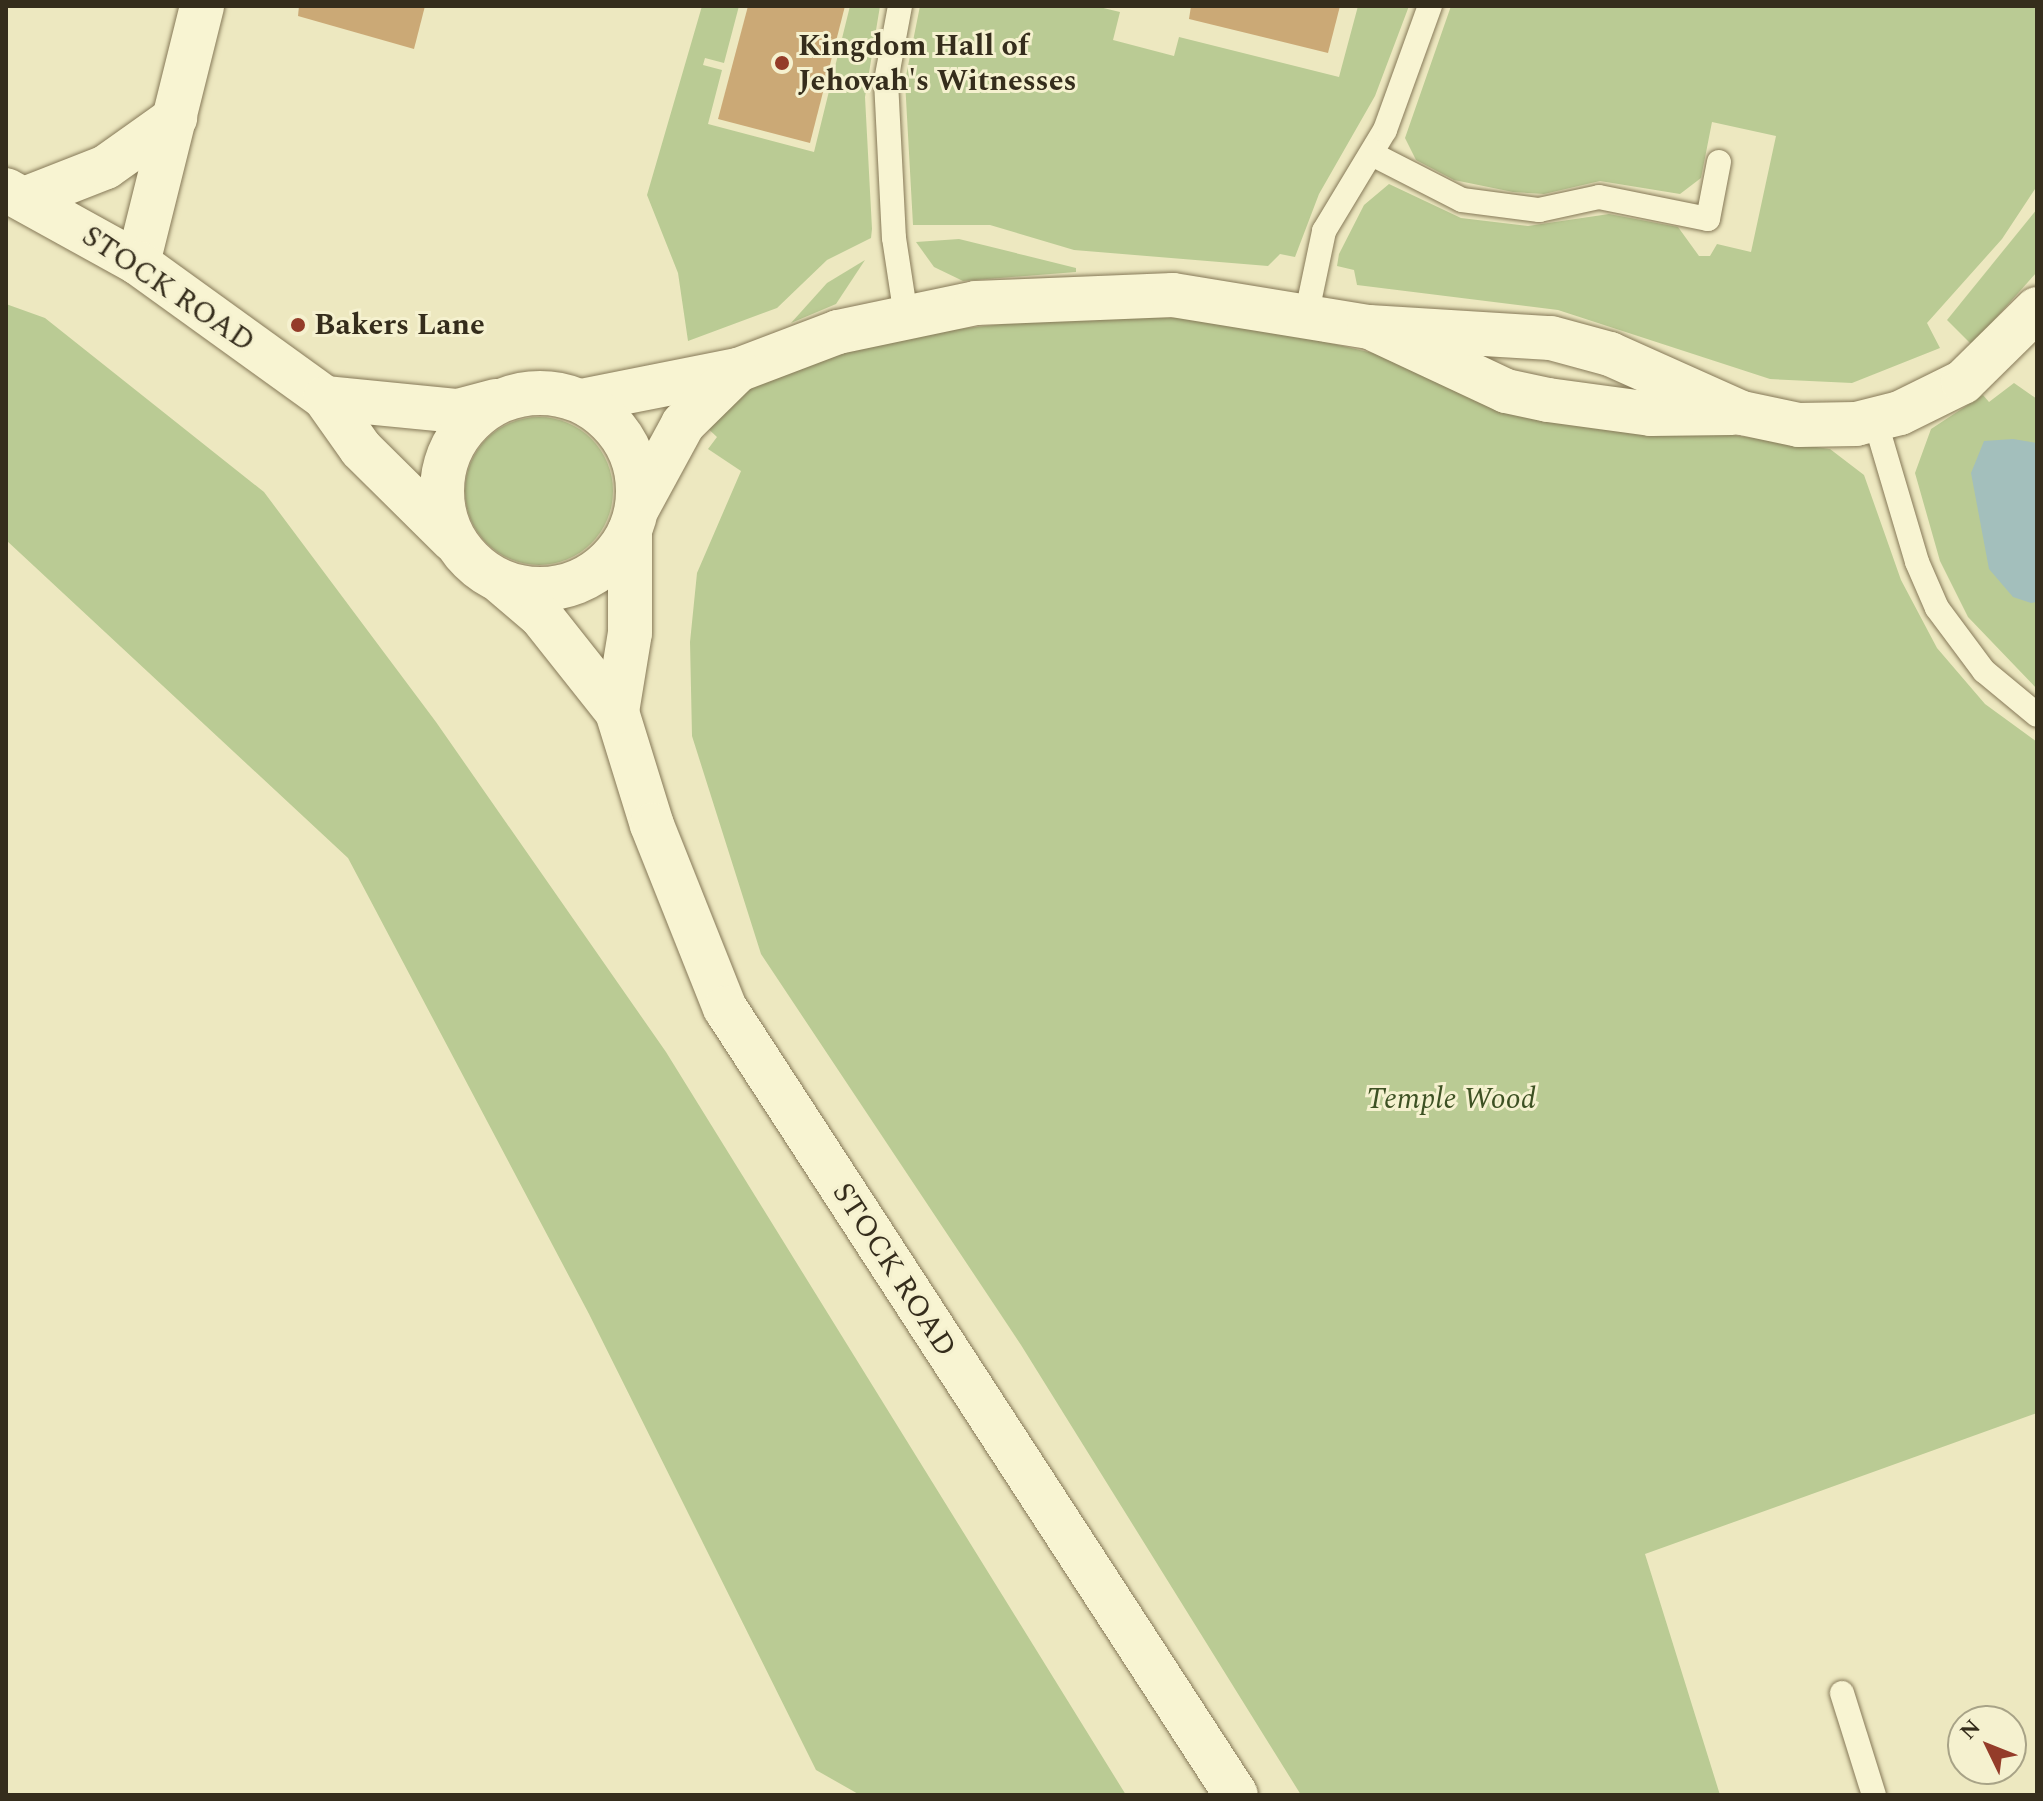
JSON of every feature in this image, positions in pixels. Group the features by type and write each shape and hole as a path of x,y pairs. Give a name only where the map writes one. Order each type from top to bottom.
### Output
{"main road":[{"path":"138,263 202,6"},
{"path":"16,194 106,167 175,118"},
{"name":"STOCK ROAD","path":"16,194 138,263 325,398 361,449 454,540"},
{"path":"581,401 738,370 838,332 976,303 1108,295 1173,295 1307,312 1369,327 1551,338 1610,354 1742,413 1799,425 1875,420 1963,382 2037,309"},
{"path":"1369,327 1506,391 1651,414 1742,413"},
{"path":"505,399 482,411 450,451 441,502 454,540 478,569 501,582 525,590 576,583 598,571 634,519 683,424 738,370"},
{"path":"325,398 458,411 505,399 557,394 581,401 621,434 636,469 634,519"},
{"name":"STOCK ROAD","path":"617,712 630,633 634,519"},
{"name":"STOCK ROAD","path":"501,582 541,616 617,712 668,868 725,1008 1236,1795"}],"lane":[{"path":"900,6 886,81 894,238 906,316"},
{"path":"1307,312 1324,231 1372,154 1430,6"},
{"path":"1372,154 1462,200 1539,210 1599,197 1708,219 1719,162"},
{"path":"1875,420 1917,562 1937,608 1984,671 2037,715"},
{"path":"1842,1693 1874,1795"}],"green space":[{"path":"702,6 739,6 724,63 705,58 703,65 722,70 708,124 814,152 850,6 880,6 865,97 872,229 871,238 827,260 777,308 688,341 678,273 647,195"},
{"path":"920,6 1095,6 1120,12 1113,40 1174,56 1179,37 1339,77 1358,6 1409,6 1375,96 1319,194 1295,257 1280,254 1268,266 1074,250 990,225 913,225 905,81"},
{"path":"1451,6 2037,6 2037,186 2002,239 1927,323 1940,348 1852,383 1770,379 1558,310 1357,285 1354,270 1337,266 1339,254 1364,205 1389,184 1461,218 1528,226 1609,214 1678,227 1699,256 1710,256 1717,244 1751,252 1776,136 1712,122 1701,178 1680,194 1600,181 1544,194 1513,192 1454,180 1416,160 1405,138"},
{"path":"2037,209 2037,272 1972,345 1947,320"},
{"path":"959,239 1076,268 1076,272 963,281 934,267 916,242"},
{"path":"865,260 836,304 791,323 827,283"},
{"path":"6,304 45,318 264,492 436,722 666,1052 1126,1795 860,1795 816,1770 589,1314 348,858 6,540"},
{"name":"Temple Wood","path":"1080,316 1181,318 1278,331 1718,433 1830,449 1864,475 1901,580 1937,648 1985,704 2037,742 2037,1413 1645,1554 1720,1795 1301,1795 1021,1345 761,954 692,736 690,642 697,573 741,471 708,449 717,437 702,423 746,388 853,350 938,331"},
{"path":"2014,383 2037,399 2037,689 1968,617 1940,561 1915,473 1931,429 1983,395 1989,402"},
{"path":"539,417 567,423 591,439 607,463 613,491 607,519 591,543 567,559 539,565 511,559 487,543 471,519 465,491 471,463 487,439 511,423"}],"water":[{"path":"2013,439 2037,443 2037,602 2031,603 2013,597 1989,569 1971,473 1984,441"}],"building":[{"path":"299,6 425,6 414,49 298,16"},
{"name":"Kingdom Hall of Jehovah's Witnesses","path":"748,6 845,6 810,143 718,119"},
{"path":"1191,6 1340,6 1328,53 1189,19"}],"place":[{"name":"Kingdom Hall of Jehovah's Witnesses","path":"782,63"},
{"name":"Bakers Lane","path":"298,325"}]}
